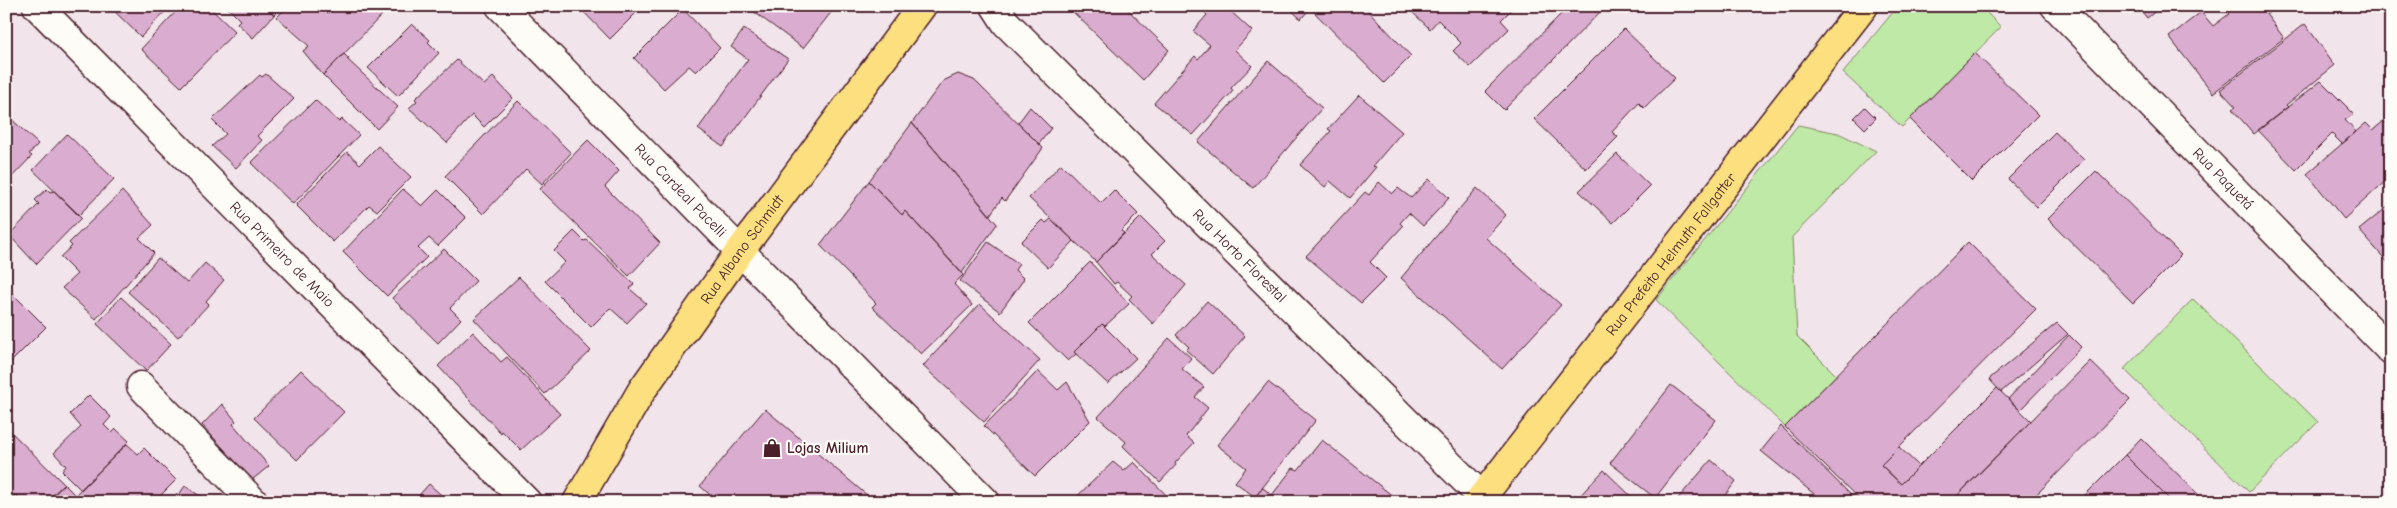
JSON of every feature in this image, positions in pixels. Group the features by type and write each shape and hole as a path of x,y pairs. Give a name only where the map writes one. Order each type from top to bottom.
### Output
{"main road":[{"name":"Rua Albano Schmidt","path":"577,502 642,390 740,251 922,6"},
{"name":"Rua Prefeito Helmuth Fallgatter","path":"1483,500 1864,6"}],"street":[{"name":"Rua Primeiro de Maio","path":"37,6 527,502"},
{"name":"Rua Cardeal Pacelli","path":"500,6 986,502"},
{"name":"Rua Horto Florestal","path":"995,6 1006,23 1483,500"},
{"name":"Rua Paquetá","path":"2055,6 2391,351"},
{"path":"141,386 254,502"}],"green space":[{"path":"1898,6 1980,6 2001,27 1902,127 1843,73"},
{"path":"1798,125 1838,133 1876,151 1792,237 1797,336 1836,375 1785,427 1656,300"},
{"path":"2193,299 2318,422 2249,492 2124,369"}],"building":[{"path":"109,6 170,6 141,37"},
{"path":"181,6 208,6 235,32 181,87 141,49"},
{"path":"226,6 266,6 274,15 253,38 237,23 240,20"},
{"path":"266,6 283,6 274,15"},
{"path":"288,6 382,6 387,10 323,75 303,51 309,46 277,17"},
{"path":"578,6 643,6 610,39"},
{"path":"746,6 828,6 833,10 803,48"},
{"path":"1067,6 1124,6 1169,50 1143,80"},
{"path":"1209,6 1225,6 1252,31 1235,50 1252,66 1231,88 1233,91 1193,135 1154,103 1195,56 1198,59 1210,45 1193,31 1207,15 1204,12"},
{"path":"1293,6 1312,6 1301,19 1290,9"},
{"path":"1312,6 1364,6 1411,56 1384,83 1310,8"},
{"path":"1418,6 1515,6 1501,20 1509,29 1470,67 1453,51 1461,43 1438,20 1430,29 1412,12"},
{"path":"1569,6 1606,6 1504,110 1485,91"},
{"path":"2137,6 2162,6 2147,18"},
{"path":"2222,6 2264,6 2269,13 2266,14 2284,38 2213,93 2169,37 2201,12 2213,26 2229,14"},
{"path":"683,9 720,48 696,72 689,66 664,89 634,58"},
{"path":"412,24 430,40 428,42 439,53 398,96 368,68"},
{"path":"2305,24 2335,65 2254,134 2232,109 2236,107 2220,90"},
{"path":"744,29 788,59 723,147 698,129 748,59 731,47"},
{"path":"1624,29 1675,78 1644,108 1639,103 1612,132 1618,137 1586,169 1534,119"},
{"path":"1975,53 2038,115 1972,181 1910,119"},
{"path":"344,54 398,107 377,129 323,75"},
{"path":"457,60 484,85 493,77 513,98 484,127 472,115 447,143 409,108 417,101 415,99"},
{"path":"1268,61 1322,108 1253,188 1198,142"},
{"path":"266,74 294,99 257,136 262,140 236,168 212,146 226,134 212,120 260,75 262,77"},
{"path":"958,74 974,80 1043,148 1005,201 1002,198 990,215 912,123 943,81"},
{"path":"2321,81 2354,114 2345,120 2356,132 2342,144 2332,134 2296,170 2258,130"},
{"path":"1359,95 1402,132 1373,166 1376,167 1350,198 1330,181 1325,187 1300,165 1331,131 1328,129"},
{"path":"315,100 339,122 342,119 359,135 293,204 251,163"},
{"path":"518,101 571,153 542,184 526,169 483,214 445,176"},
{"path":"1030,107 1051,128 1039,144 1018,123"},
{"path":"1865,107 1876,118 1865,129 1854,118"},
{"path":"6,114 38,144 29,154 32,156 6,183"},
{"path":"2384,121 2391,129 2391,176 2344,219 2307,174 2366,123 2373,130"},
{"path":"912,123 997,224 962,273 905,211 902,215 869,181"},
{"path":"2055,132 2084,160 2037,207 2008,179"},
{"path":"67,134 114,179 79,215 33,170"},
{"path":"588,140 619,171 605,187 660,243 629,276 540,189"},
{"path":"378,146 411,177 377,211 369,205 333,242 296,205 347,152 360,164"},
{"path":"1617,154 1650,186 1613,223 1579,191"},
{"path":"1061,164 1101,203 1114,190 1138,214 1121,231 1124,233 1096,262 1029,198"},
{"path":"2096,171 2181,255 2133,303 2048,219"},
{"path":"1429,179 1449,198 1423,226 1409,213 1400,223 1403,226 1370,262 1386,278 1361,303 1306,256 1365,192 1369,195 1379,182 1392,194 1398,188 1411,198"},
{"path":"869,181 902,215 905,211 963,275 954,284 972,305 921,354 872,307 876,303 820,245"},
{"path":"1477,188 1506,215 1486,238 1561,305 1502,369 1401,278"},
{"path":"47,189 50,192 54,191 81,218 36,264 9,235 39,204 35,200"},
{"path":"403,189 422,206 438,190 466,218 438,246 429,238 418,248 427,257 387,296 343,252"},
{"path":"122,191 153,225 139,238 154,253 96,319 62,288 77,274 60,257 72,246 69,243"},
{"path":"2391,204 2391,266 2359,230"},
{"path":"1141,217 1165,241 1152,254 1186,285 1153,324 1129,299 1132,296 1117,282 1114,284 1096,262"},
{"path":"1051,219 1074,241 1048,268 1021,242 1043,220 1046,223"},
{"path":"574,231 584,241 587,240 634,284 630,289 646,303 627,323 610,308 591,327 545,281 565,262 554,251"},
{"path":"988,242 1019,264 1015,270 1024,279 1000,312 960,281"},
{"path":"1968,242 2036,309 1881,465 1901,484 1997,388 2031,421 1951,502 1862,502 1785,427"},
{"path":"444,249 476,281 450,308 461,319 438,343 392,298"},
{"path":"158,258 187,283 205,263 224,280 206,301 209,304 178,337 128,292"},
{"path":"1090,262 1129,304 1105,326 1102,324 1074,352 1076,354 1068,361 1029,323"},
{"path":"519,277 591,351 545,394 474,319"},
{"path":"6,287 46,327 6,367"},
{"path":"121,297 171,344 146,371 97,324"},
{"path":"1207,301 1245,336 1213,374 1186,350 1189,347 1176,335"},
{"path":"980,304 1040,360 984,422 923,366"},
{"path":"2057,323 2068,334 2001,392 1989,379"},
{"path":"1102,324 1136,358 1108,384 1074,352"},
{"path":"473,332 501,362 507,357 560,414 521,450 502,431 501,433 438,366"},
{"path":"2069,335 2081,347 2020,410 2008,399"},
{"path":"1169,338 1191,358 1182,369 1204,387 1195,397 1208,408 1186,436 1194,443 1160,482 1123,446 1126,442 1098,417"},
{"path":"2090,361 2130,400 2029,502 1951,502"},
{"path":"301,370 344,412 297,460 254,418"},
{"path":"1038,371 1058,390 1067,382 1090,421 1035,476 984,426"},
{"path":"1268,382 1316,420 1255,497 1235,482 1246,468 1217,445"},
{"path":"1671,385 1716,420 1655,498 1610,463"},
{"path":"89,395 111,417 104,425 112,433 116,429 129,441 81,490 62,471 66,466 54,453 81,427 70,414"},
{"path":"222,404 236,421 233,424 269,466 252,480 202,425"},
{"name":"Lojas Milium","path":"765,409 875,502 718,502 700,486"},
{"path":"1781,426 1858,502 1824,502 1761,451"},
{"path":"6,427 64,484 45,502 22,502 16,495 6,502"},
{"path":"2141,438 2206,502 2172,502 2125,455"},
{"path":"1322,440 1394,497 1390,502 1279,502 1272,495 1293,468 1298,470"},
{"path":"127,444 138,454 144,448 176,480 154,502 141,502 138,498 135,502 82,502 75,495"},
{"path":"1899,447 1919,466 1901,484 1881,465"},
{"path":"2125,455 2172,502 2078,502"},
{"path":"1711,460 1736,481 1720,502 1675,502"},
{"path":"1113,462 1124,471 1134,462 1171,500 1169,502 1071,502"},
{"path":"1604,470 1637,502 1574,502"},
{"path":"64,484 81,501 81,502 48,502"},
{"path":"429,484 449,502 413,502"},
{"path":"185,486 209,502 174,502"},
{"path":"1263,488 1272,495 1279,502 1250,502"},
{"path":"1750,493 1761,502 1743,502"}],"place":[{"name":"Lojas Milium","path":"772,448"}]}
